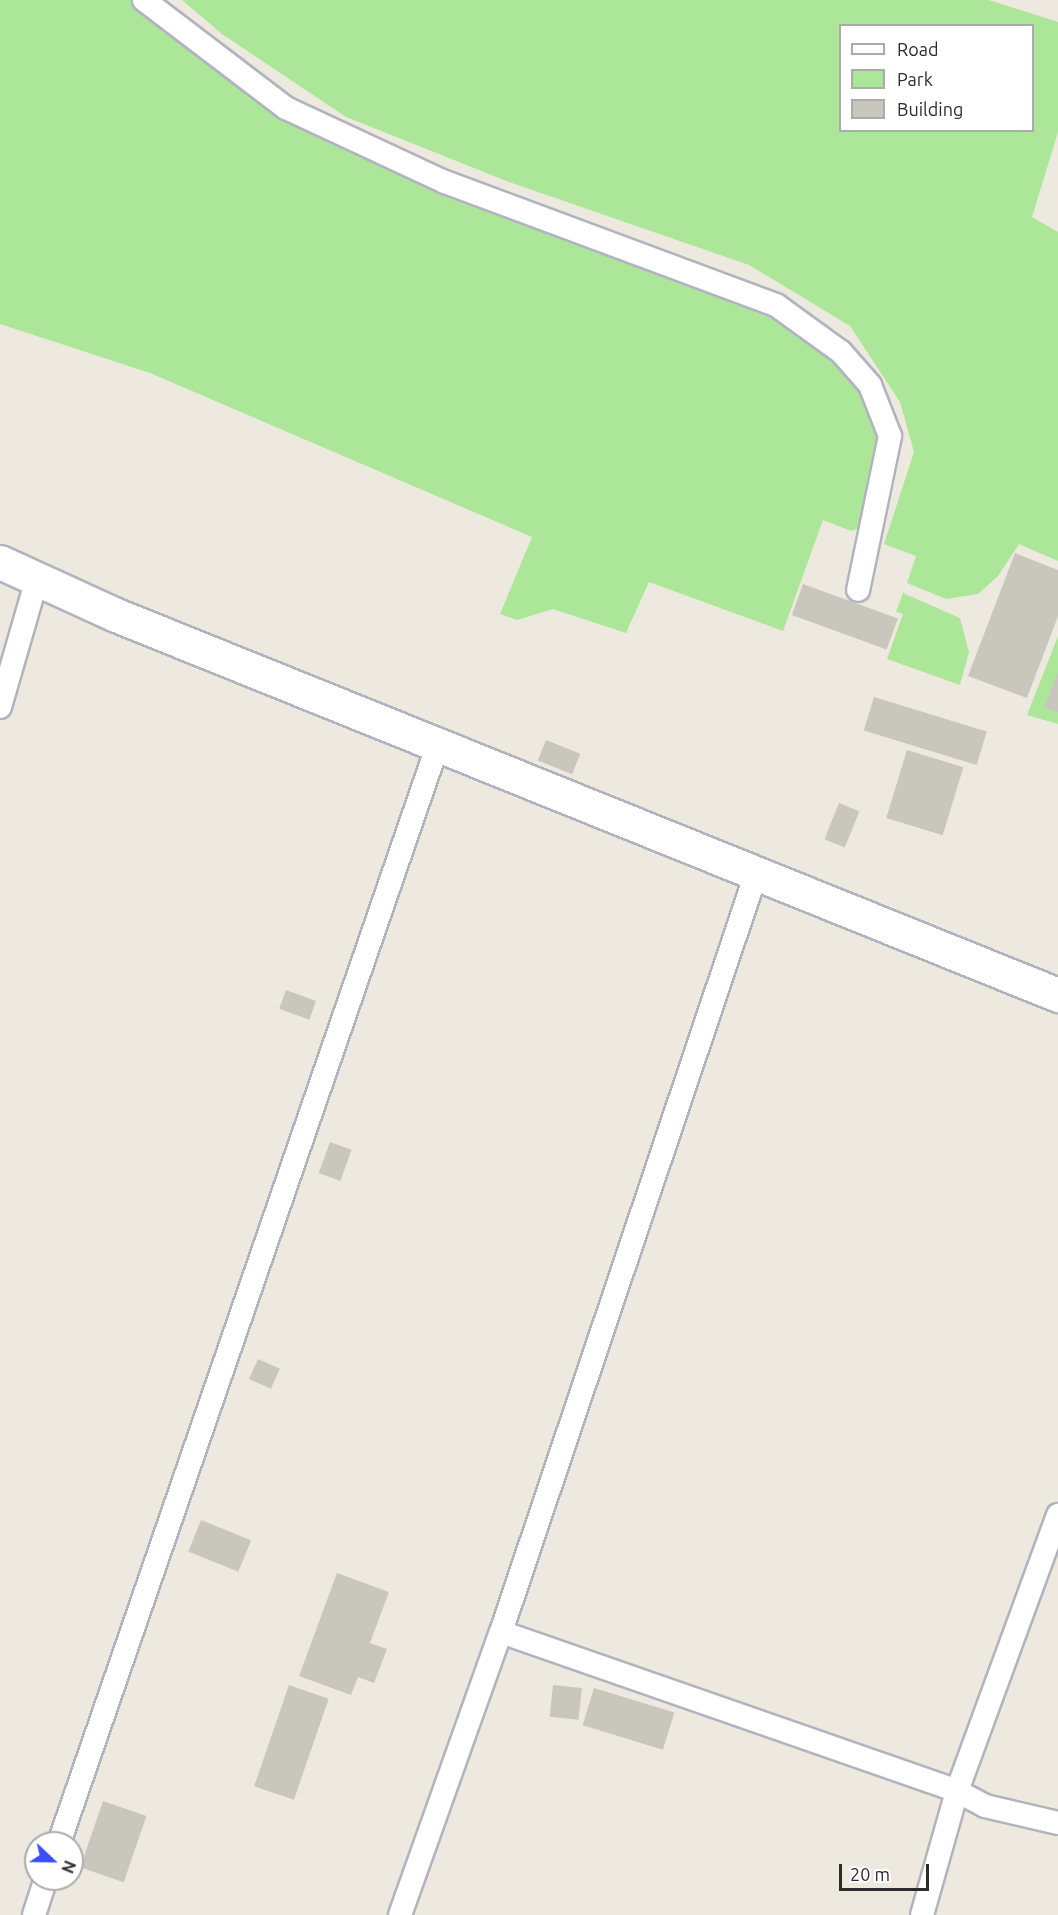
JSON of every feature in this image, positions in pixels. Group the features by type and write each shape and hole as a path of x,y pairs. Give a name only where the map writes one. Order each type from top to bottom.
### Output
{"street":[{"path":"144,0 286,108 446,182 776,306 841,352 870,385 890,436 858,590"},
{"path":"0,562 438,744 757,871 1058,995"},
{"path":"0,707 37,579"},
{"path":"62,1831 438,744"},
{"path":"400,1915 501,1632 757,871"},
{"path":"921,1915 957,1791 1058,1515"},
{"path":"501,1632 957,1791 985,1806 1058,1823"},
{"path":"34,1915 42,1891"}],"green space":[{"path":"0,0 136,0 286,115 770,311 827,347 861,388 874,418 879,444 863,527 851,531 823,520 783,631 649,582 626,633 553,609 517,620 500,614 532,537 150,373 0,324"},
{"path":"182,0 989,0 1058,22 1058,132 1032,217 1058,232 1058,561 1019,544 998,576 978,594 946,599 907,583 916,556 884,544 914,452 900,402 850,326 749,265 509,182 346,117 222,34"},
{"path":"903,593 960,618 969,652 960,685 887,659 903,614 896,612"},
{"path":"1058,636 1058,724 1027,715"}],"building":[{"path":"1015,553 1058,570 1058,616 1027,698 968,676"},
{"path":"803,584 898,619 887,650 792,615"},
{"path":"1058,672 1058,713 1044,707"},
{"path":"874,697 987,731 977,765 864,730"},
{"path":"546,740 580,754 572,774 538,760"},
{"path":"907,750 963,767 943,835 886,818"},
{"path":"839,803 859,811 845,847 824,839"},
{"path":"286,990 316,1001 309,1020 279,1009"},
{"path":"330,1142 352,1150 340,1181 319,1173"},
{"path":"258,1359 280,1369 271,1389 249,1379"},
{"path":"201,1520 251,1540 238,1572 188,1552"},
{"path":"337,1573 389,1592 370,1643 387,1649 374,1683 358,1677 351,1695 299,1676"},
{"path":"289,1685 329,1699 294,1800 254,1786"},
{"path":"553,1685 582,1688 578,1720 550,1717"},
{"path":"594,1688 674,1713 663,1750 583,1725"},
{"path":"103,1801 146,1816 124,1882 84,1868 84,1856"}]}
